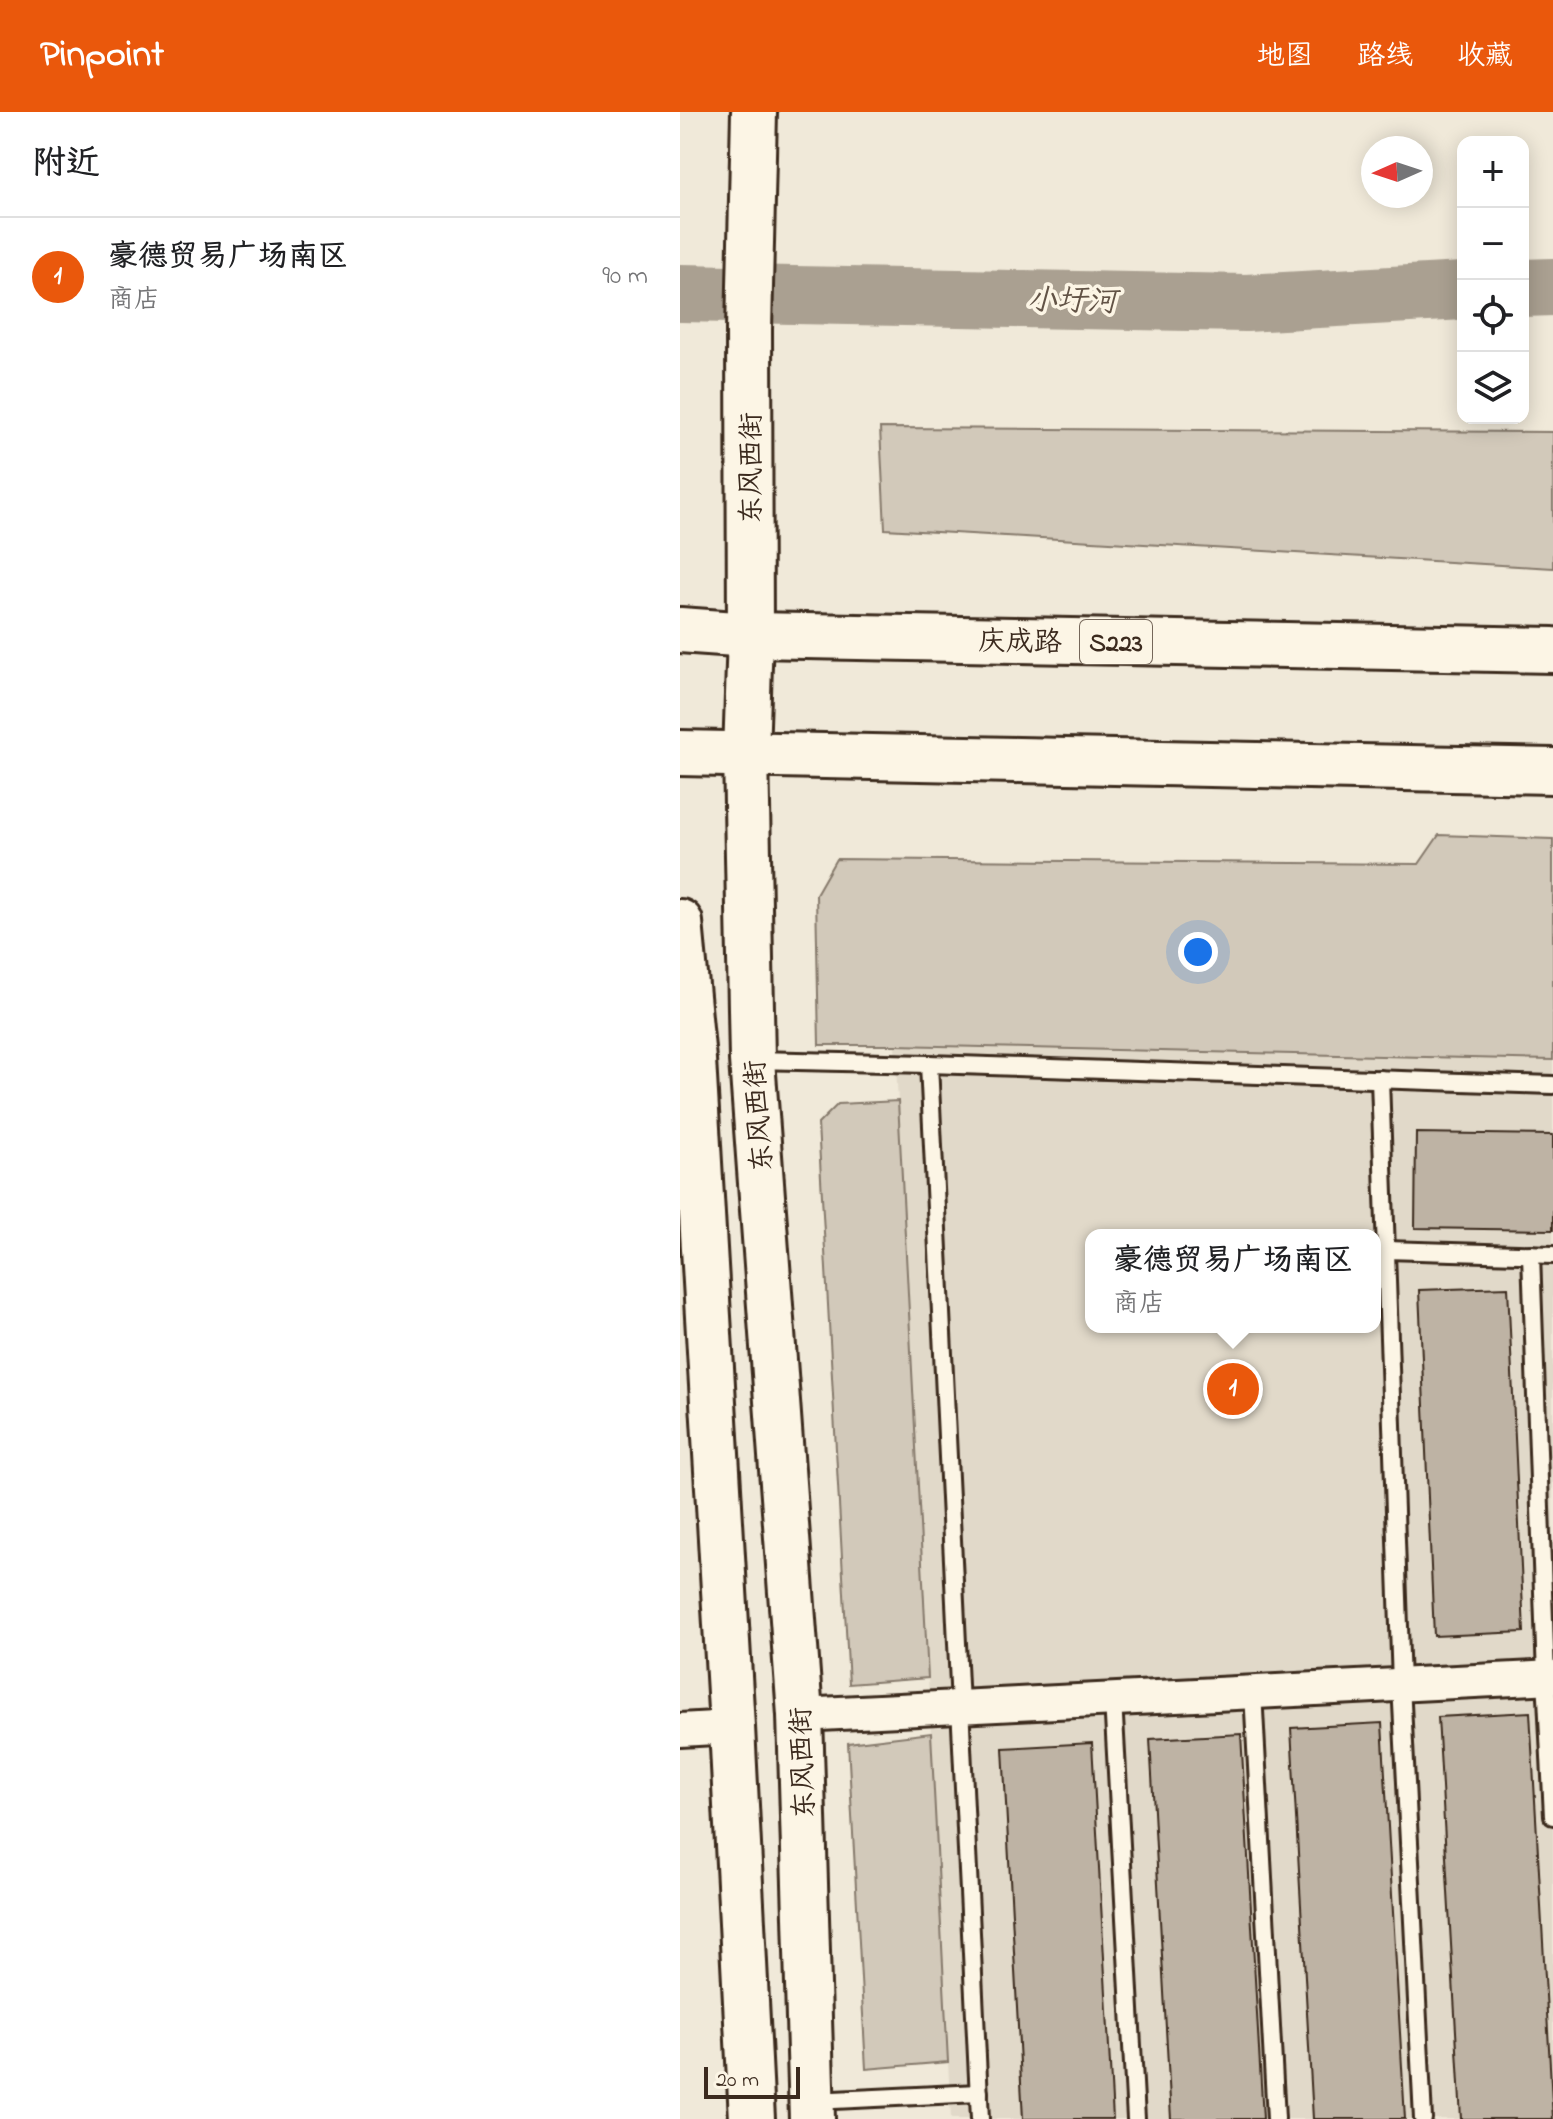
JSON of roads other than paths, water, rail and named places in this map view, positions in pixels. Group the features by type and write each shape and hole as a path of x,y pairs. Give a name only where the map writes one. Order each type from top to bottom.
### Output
{"main road":[{"name":"东风西街","path":"754,112 749,330 750,635 746,754 752,1060 800,1715 812,2110"},
{"name":"庆成路","path":"680,630 750,635 1553,650"},
{"path":"680,753 1553,771"},
{"path":"680,922 686,1060 732,1727 752,2119"}],"street":[{"path":"800,1715 1550,1677"},
{"path":"680,1730 732,1727"}],"lane":[{"path":"752,1060 1553,1085"},
{"path":"929,1064 980,2119"},
{"path":"1380,1079 1401,1684 1423,2119"},
{"path":"1386,1250 1553,1255"},
{"path":"1531,1254 1550,1677 1553,1816"},
{"path":"1253,1692 1276,2119"},
{"path":"1113,1699 1136,2119"},
{"path":"812,2110 979,2093"}],"waterway":[{"name":"小圩河","path":"1529,288 1553,287"},
{"name":"小圩河","path":"680,293 1246,303 1457,291"}],"place":[{"name":"豪德贸易广场南区","path":"1233,1389"}]}
